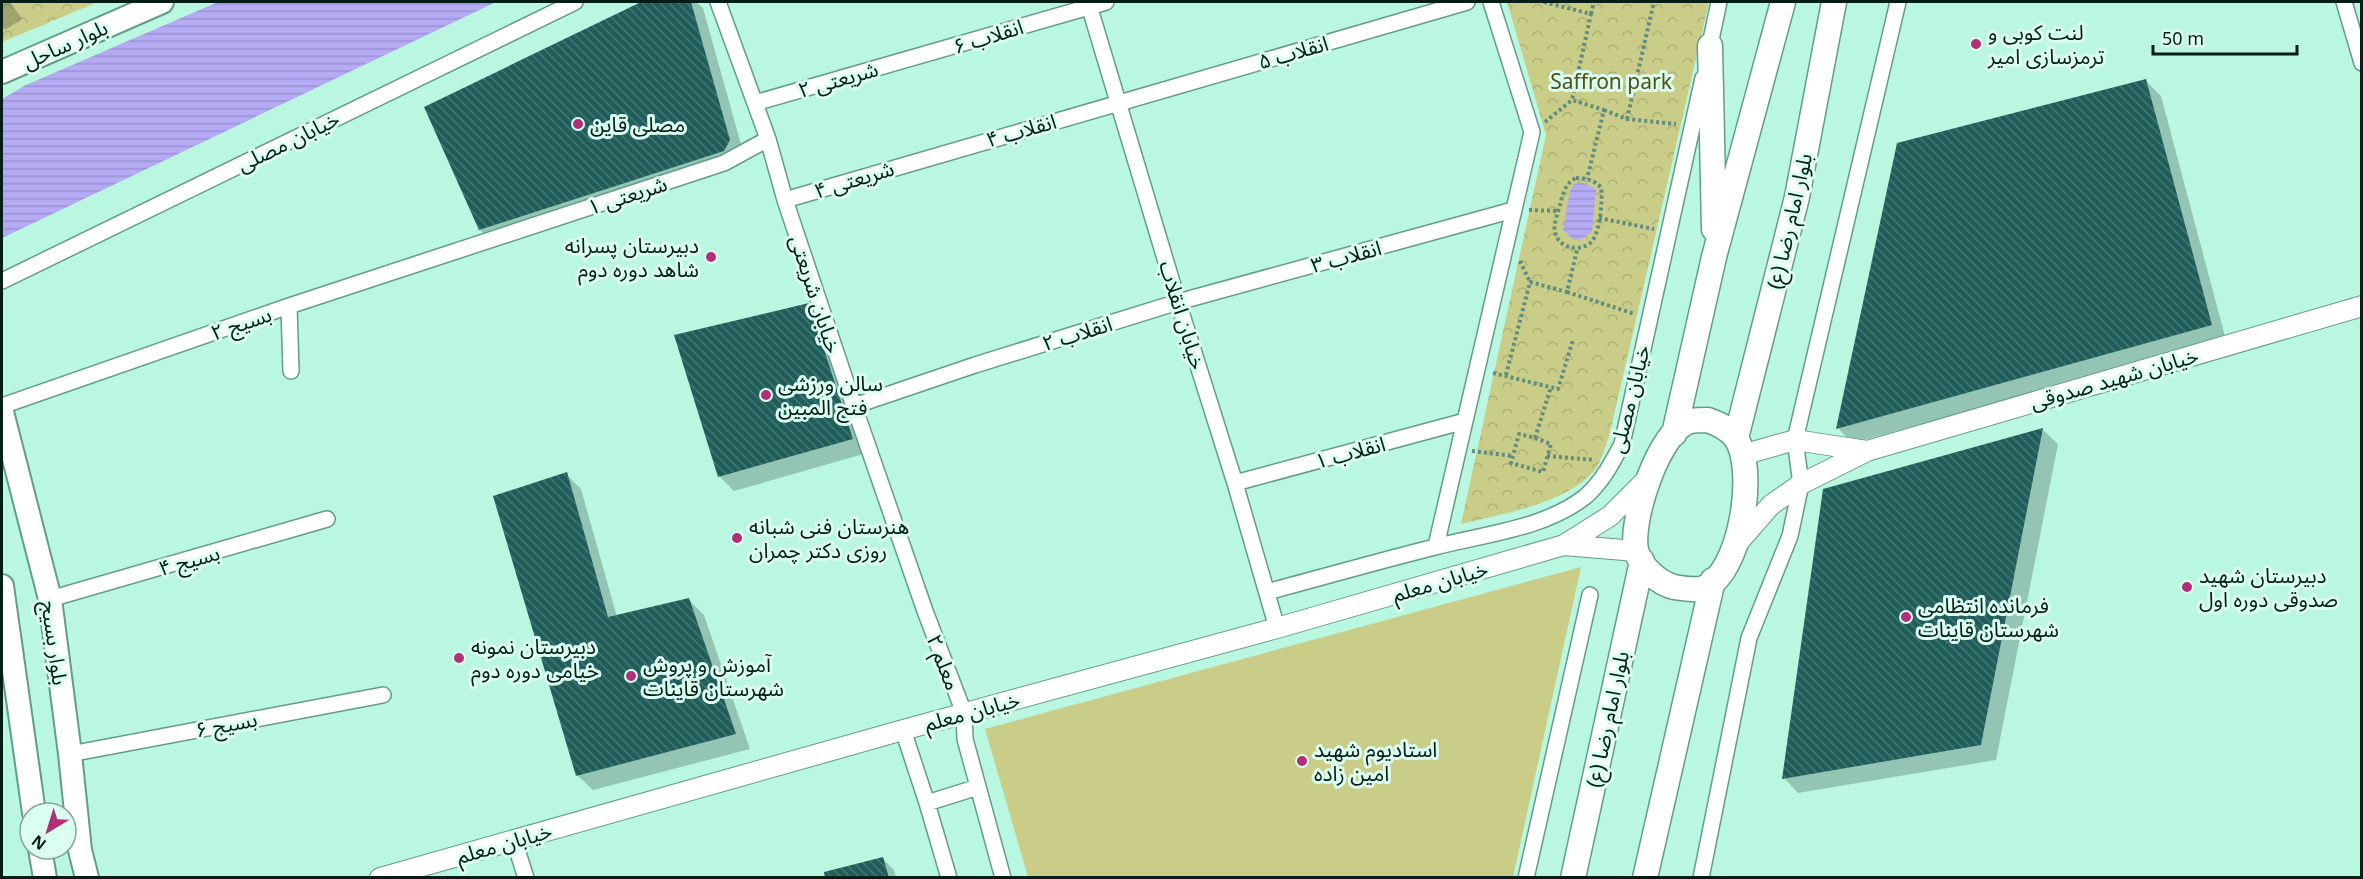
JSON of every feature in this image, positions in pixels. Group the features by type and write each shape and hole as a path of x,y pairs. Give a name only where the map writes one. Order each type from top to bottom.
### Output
{"main road":[{"name":"بلوار ساحل","path":"2,72 162,2"},
{"path":"1674,434 1714,257 1783,2"},
{"name":"بلوار امام رضا (ع)","path":"1739,447 1797,197 1834,2"},
{"path":"1710,46 1714,257"},
{"name":"بلوار بسیج","path":"2,412 50,599 80,850 87,878"},
{"path":"1708,420 1724,426 1739,447 1745,472 1744,510 1734,547 1722,575 1701,589 1671,586 1648,572 1639,556 1637,517 1650,475 1658,458 1674,434 1689,421 1708,420"},
{"name":"بلوار امام رضا (ع)","path":"1573,878 1639,556"},
{"path":"1645,878 1713,580"},
{"path":"2,586 32,801"},
{"path":"80,850 102,878"},
{"path":"42,861 45,878"}],"street":[{"name":"خیابان مصلی","path":"2,280 575,2"},
{"name":"خیابان شریعتی","path":"718,2 768,139 785,200 925,610"},
{"name":"انقلاب ۶","path":"921,56 1089,4 1106,2"},
{"name":"انقلاب ۵","path":"1119,102 1467,2"},
{"path":"1436,546 1532,132 1491,2"},
{"name":"خیابان مصلی","path":"1267,592 1436,546 1520,526 1552,515 1586,496 1609,470 1622,444 1719,2"},
{"path":"1701,878 1749,638 1790,536 1802,484 1795,440 1898,2"},
{"path":"2344,2 2361,63"},
{"name":"خیابان انقلاب","path":"1089,4 1277,628"},
{"name":"شریعتی ۲","path":"755,103 921,56"},
{"name":"انقلاب ۴","path":"923,158 1119,102"},
{"name":"شریعتی ۱","path":"482,243 723,163 768,139"},
{"name":"شریعتی ۴","path":"785,200 923,158"},
{"name":"انقلاب ۳","path":"1178,302 1513,210"},
{"name":"بسیج ۲","path":"2,406 289,306 482,243"},
{"name":"انقلاب ۲","path":"854,406 975,365 1178,302"},
{"path":"289,306 291,371"},
{"name":"خیابان شهید صدوقی","path":"1867,451 2361,306"},
{"name":"انقلاب ۱","path":"1235,483 1465,421"},
{"path":"1739,447 1795,440 1867,451"},
{"path":"1734,547 1771,505 1802,484 1867,451"},
{"path":"1564,545 1610,516 1650,475"},
{"name":"بسیج ۴","path":"50,599 327,519"},
{"path":"1564,545 1639,556"},
{"name":"خیابان معلم","path":"380,878 903,730 1277,628 1564,545"},
{"path":"1526,878 1590,595"},
{"name":"معلم ۲","path":"925,610 964,713 965,739 1004,878"},
{"name":"بسیج ۶","path":"70,754 383,695"},
{"path":"903,730 949,878"},
{"path":"927,803 978,787"},
{"path":"514,840 526,878"}],"path":[{"path":"1544,2 1591,14"},
{"path":"1532,132 1572,100 1594,2"},
{"path":"1627,119 1654,2"},
{"path":"1572,100 1627,119 1692,126"},
{"path":"1587,178 1604,110"},
{"path":"1587,178 1601,187 1603,197 1594,240 1586,247 1577,250 1567,246 1554,231 1564,189 1570,180 1587,178"},
{"path":"1513,210 1558,211"},
{"path":"1599,218 1669,232"},
{"path":"1567,292 1577,250"},
{"path":"1506,375 1530,282 1649,319"},
{"path":"1477,371 1506,375 1558,389 1573,340"},
{"path":"1535,438 1551,387"},
{"path":"1519,434 1551,444 1547,456 1543,472 1511,463 1519,434"},
{"path":"1458,450 1513,456"},
{"path":"1547,456 1595,460"}],"green space":[{"path":"2,2 98,2 2,42"},
{"name":"Saffron park","path":"1507,2 1709,2 1609,437 1599,464 1582,482 1550,500 1513,512 1461,524 1546,135"},
{"name":"استادیوم شهید امین زاده","path":"1581,567 1513,877 1028,877 985,729"}],"shaded area":[{"path":"218,2 496,2 2,238 2,99 26,85"},
{"path":"1583,183 1596,189 1592,231 1582,239 1574,240 1563,230 1570,191 1574,184"}],"building":[{"name":"مصلی قاین","path":"641,2 691,2 730,140 724,151 479,230 424,107"},
{"path":"2146,79 2212,325 1836,429 1897,143"},
{"name":"سالن ورزشی فتح المبین","path":"809,303 853,439 718,477 674,335"},
{"name":"فرمانده انتظامی شهرستان قاینات","path":"2043,428 1981,745 1782,779 1823,489"},
{"name":"آموزش و پروش شهرستان قاینات","path":"567,472 608,617 689,598 736,734 576,776 493,496"},
{"path":"883,857 889,878 825,878 824,872"}],"place":[{"name":"لنت کوبی و ترمزسازی امیر","path":"1976,44"},
{"name":"مصلی قاین","path":"578,124"},
{"name":"دبیرستان پسرانه شاهد دوره دوم","path":"711,257"},
{"name":"سالن ورزشی فتح المبین","path":"766,395"},
{"name":"هنرستان فنی شبانه روزی دکتر چمران","path":"737,538"},
{"name":"دبیرستان شهید صدوقی دوره اول","path":"2187,587"},
{"name":"فرمانده انتظامی شهرستان قاینات","path":"1906,617"},
{"name":"دبیرستان نمونه خیامی دوره دوم","path":"459,658"},
{"name":"آموزش و پروش شهرستان قاینات","path":"631,676"},
{"name":"استادیوم شهید امین زاده","path":"1302,761"}]}
